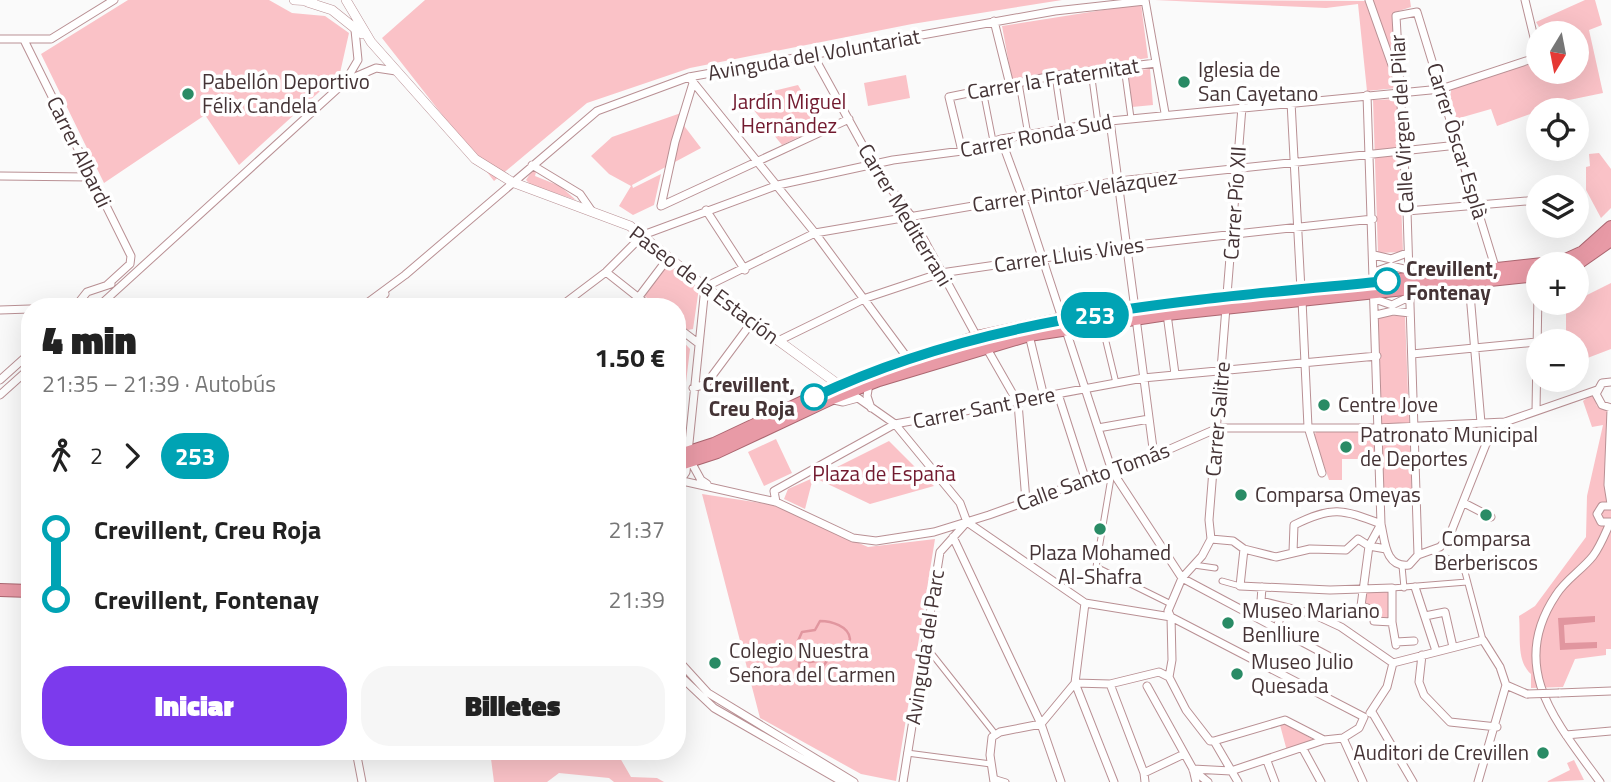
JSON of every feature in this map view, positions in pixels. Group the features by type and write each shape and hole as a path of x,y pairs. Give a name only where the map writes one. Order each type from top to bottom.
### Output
{"highway":[{"path":"1583,252 1611,227"},
{"path":"1589,254 1611,240"},
{"path":"1408,284 1526,266"},
{"path":"686,459 830,399 909,360 981,341 1064,324 1227,303 1375,286 1526,276"},
{"path":"686,458 714,444 981,341 1029,335 1064,324 1101,323 1136,314 1167,314 1227,303"},
{"path":"0,590 21,591"}],"street":[{"path":"0,39 51,39 114,0"},
{"path":"295,0 318,0"},
{"name":"Paseo de la Estación","path":"346,0 383,57 475,159 512,182 592,210 643,235 705,287 848,391"},
{"path":"1145,0 1166,113"},
{"name":"Avinguda del Voluntariat","path":"405,275 597,111 691,80 813,55 1055,10 1145,0"},
{"path":"1369,0 1402,93"},
{"path":"1525,0 1530,21"},
{"name":"Paseo de la Estación","path":"307,2 332,10 371,41"},
{"name":"Calle Virgen del Pilar","path":"1417,12 1396,16 1407,211 1418,555"},
{"name":"Carrer Òscar Esplà","path":"1417,12 1496,270"},
{"path":"994,21 1010,85"},
{"path":"108,298 345,82 358,60 358,41 353,26"},
{"name":"Carrer Albardi","path":"24,40 131,256 130,264 107,285"},
{"name":"Carrer Mediterrani","path":"813,55 873,164 911,216 940,273 1018,402"},
{"path":"376,68 383,57"},
{"name":"Carrer Ronda Sud","path":"643,235 778,185 873,164 962,150 997,140 1166,113 1441,89 1526,59"},
{"name":"Carrer la Fraternitat","path":"962,150 949,97 1055,76 1156,63"},
{"path":"1124,67 1131,118"},
{"path":"345,82 376,68 397,71"},
{"path":"1091,71 1098,123"},
{"path":"1055,76 1063,129"},
{"path":"691,80 816,233 909,360"},
{"path":"691,80 661,206 754,160 849,120"},
{"path":"1019,83 1028,135"},
{"path":"983,90 997,140 1023,199 1112,471 1182,578 1336,660"},
{"name":"Calle Virgen del Pilar","path":"1367,95 1381,524 1386,549 1394,563 1406,565"},
{"path":"1291,102 1308,427 1322,473"},
{"name":"Carrer Pío XII","path":"1227,303 1242,107"},
{"path":"1110,121 1154,456"},
{"name":"Carrer Pintor Velázquez","path":"705,287 745,270 816,233 1119,181 1458,145"},
{"path":"532,165 580,194 592,210"},
{"path":"0,176 90,177"},
{"path":"1407,211 1526,201"},
{"path":"706,210 745,270"},
{"name":"Carrer Lluis Vives","path":"778,341 866,298 940,273 1128,246 1373,219"},
{"path":"572,298 606,272 643,235"},
{"path":"1374,255 1391,259 1408,253"},
{"path":"606,272 638,298 669,257"},
{"path":"374,298 405,275"},
{"path":"381,298 405,275"},
{"path":"82,298 87,292 129,279"},
{"path":"1469,282 1481,423"},
{"path":"1375,286 1392,305 1408,284"},
{"path":"686,438 705,287"},
{"name":"Carrer Salitre","path":"1211,538 1208,527 1227,303"},
{"path":"0,310 21,309"},
{"path":"1376,315 1393,311 1410,313"},
{"path":"1167,314 1175,374"},
{"path":"693,388 706,384 752,322"},
{"path":"1101,323 1116,383"},
{"path":"686,334 698,343"},
{"path":"1029,335 1044,397"},
{"path":"1412,354 1526,343"},
{"name":"Carrer Sant Pere","path":"776,502 774,491 895,424 1143,378 1377,356"},
{"path":"0,380 21,361"},
{"path":"0,395 21,376"},
{"path":"1218,428 1378,428 1506,422 1597,390 1602,383 1611,382"},
{"path":"869,384 867,396 871,408"},
{"path":"1597,390 1598,402 1611,409 1608,494 1611,505 1602,506"},
{"path":"848,391 895,424 960,503 967,522 1085,603 1171,617 1364,717"},
{"path":"1536,392 1536,411"},
{"path":"1058,394 1086,481"},
{"path":"1018,402 1026,501"},
{"path":"1098,428 1149,419"},
{"path":"1404,588 1406,565 1418,555 1432,551 1449,537 1486,444 1506,422"},
{"name":"Calle Santo Tomás","path":"686,482 776,502 863,541 934,532 967,522 1154,456 1218,428"},
{"path":"686,463 712,488"},
{"path":"1112,471 1096,567 1170,603"},
{"path":"1600,782 1548,708 1536,675 1535,647 1542,617 1557,592 1595,555 1607,522 1597,514 1608,494"},
{"path":"1464,503 1491,517"},
{"path":"1293,552 1294,525 1328,510 1346,510 1381,524 1369,546 1361,606 1374,610 1374,621 1392,622"},
{"name":"Avinguda del Parc","path":"903,782 940,552 967,522"},
{"path":"953,537 1041,724 1061,782"},
{"path":"1169,677 1172,660 1170,603 1182,578 1211,538 1233,541 1244,549 1272,556 1293,552 1346,550 1357,539 1369,546 1386,549"},
{"path":"1240,586 1244,549"},
{"path":"1432,551 1457,563 1465,572 1483,640 1500,667 1506,685 1478,782"},
{"path":"1194,565 1215,568"},
{"path":"1222,581 1240,586 1363,589 1467,582"},
{"path":"1262,587 1261,601 1313,614 1341,627 1393,663"},
{"path":"1415,587 1436,651"},
{"path":"1392,588 1392,622 1396,643 1414,641"},
{"path":"1085,603 1075,683 1114,782"},
{"path":"1278,628 1283,608"},
{"path":"1425,616 1445,612 1453,647"},
{"path":"1393,663 1483,640"},
{"path":"924,644 996,735"},
{"path":"1422,655 1419,682 1424,695 1450,722 1496,727"},
{"path":"1193,769 1231,771 1324,740 1343,738 1359,728 1364,717 1372,712 1387,687 1393,663"},
{"path":"686,669 708,694 847,782"},
{"path":"1075,683 1110,684 1159,672 1169,677 1196,725 1210,741 1285,720 1324,740"},
{"path":"686,682 714,708 847,782"},
{"path":"1006,782 994,780 991,764 992,737 1041,724 1075,683"},
{"path":"1110,684 1145,782"},
{"path":"1506,685 1527,694 1611,691"},
{"path":"1147,686 1193,769 1196,782"},
{"path":"1372,712 1411,781"},
{"path":"1566,735 1611,731"},
{"path":"1343,738 1363,782"},
{"path":"1214,741 1238,782"},
{"path":"1303,749 1321,782"},
{"path":"907,753 991,764"},
{"path":"1144,773 1184,754"},
{"path":"358,760 362,782"},
{"path":"1266,761 1275,782"},
{"path":"1193,769 1208,782"},
{"path":"1055,782 1058,773"}],"green space":[{"name":"Pabellón Deportivo Félix Candela","path":"128,0 269,0 292,13 325,16 349,33 340,73 239,165 205,115 104,183 41,54"},
{"path":"425,0 1062,0 912,24 690,68 587,103 494,181 382,38"},
{"path":"1155,0 1365,1 1397,88 1367,91 1358,4 1326,8"},
{"path":"1373,0 1410,0 1411,7 1393,13 1398,72"},
{"path":"1585,0 1595,0 1602,25 1589,30 1589,21 1538,21"},
{"path":"1141,4 1148,58 1012,80 1002,26"},
{"path":"1589,30 1603,93 1579,98 1526,98 1526,116 1497,126 1491,109 1456,119 1450,97 1452,86 1526,65 1526,84 1589,84"},
{"path":"1150,69 1153,105 1132,107 1128,71"},
{"path":"906,75 910,98 868,106 864,83"},
{"name":"Jardín Miguel Hernández","path":"798,85 822,126 782,145 744,98"},
{"path":"1397,99 1403,252 1378,253 1373,100"},
{"path":"681,113 685,127 701,148 632,185 633,188 661,174 654,205 633,215 619,206 631,186 609,174 591,156 612,137"},
{"path":"1599,153 1611,169 1611,208 1601,218 1589,196 1589,175 1586,175 1586,167 1590,166 1589,154"},
{"path":"532,171 536,172 535,176 560,186 576,200 531,185 526,180"},
{"path":"668,263 699,288 693,329 686,329 686,298 647,298 643,295"},
{"path":"1611,283 1611,349 1589,357 1589,329 1566,329 1566,315 1589,315 1589,294"},
{"path":"1405,315 1412,499 1384,500 1378,316"},
{"path":"686,345 690,349 686,382"},
{"path":"1593,393 1597,406 1611,411 1611,649 1606,649 1606,655 1575,659 1563,687 1531,688 1531,674 1521,655 1519,616 1535,606 1586,537 1587,496 1603,425 1592,427 1583,401"},
{"name":"Patronato Municipal de Deportes","path":"1374,431 1375,459 1342,459 1342,480 1329,480 1314,436 1316,432"},
{"path":"776,439 792,473 764,486 748,452"},
{"name":"Plaza de España","path":"889,441 934,486 870,504 815,478"},
{"path":"813,478 805,509 784,499 788,489"},
{"path":"702,494 773,505 868,547 935,539 896,781 861,774 760,718"},
{"path":"1390,589 1390,621 1376,619 1376,608 1364,605 1366,590"},
{"path":"1283,723 1318,742 1287,751 1280,725"},
{"path":"491,760 621,760 631,777 657,778 664,782 614,782 609,778 559,773 547,782 494,782"},
{"path":"1574,760 1584,780 1546,782 1570,770 1567,763"}],"shaded area":[{"path":"1595,616 1595,622 1564,625 1565,643 1597,642 1597,648 1560,650 1558,618"}],"waterway":[{"path":"820,621 834,623 843,628 850,639 847,647 831,656 814,674 810,674 799,666 800,658 810,662 823,660 827,654 802,648 798,641 802,632 815,630 820,621"}],"bus line":[{"name":"253","path":"814,397 839,385 977,337 1063,319 1387,281"}],"place":[{"name":"Iglesia de San Cayetano","path":"1184,82"},
{"name":"Pabellón Deportivo Félix Candela","path":"188,94"},
{"name":"Crevillent, Fontenay","path":"1387,281"},
{"name":"Crevillent, Creu Roja","path":"814,397"},
{"name":"Centre Jove","path":"1324,405"},
{"name":"Patronato Municipal de Deportes","path":"1346,447"},
{"name":"Comparsa Omeyas","path":"1241,495"},
{"name":"Comparsa Berberiscos","path":"1486,515"},
{"name":"Plaza Mohamed Al-Shafra","path":"1100,529"},
{"name":"Museo Mariano Benlliure","path":"1228,623"},
{"name":"Colegio Nuestra Señora del Carmen","path":"715,663"},
{"name":"Museo Julio Quesada","path":"1237,674"},
{"name":"Auditori de Crevillen","path":"1543,753"}]}
